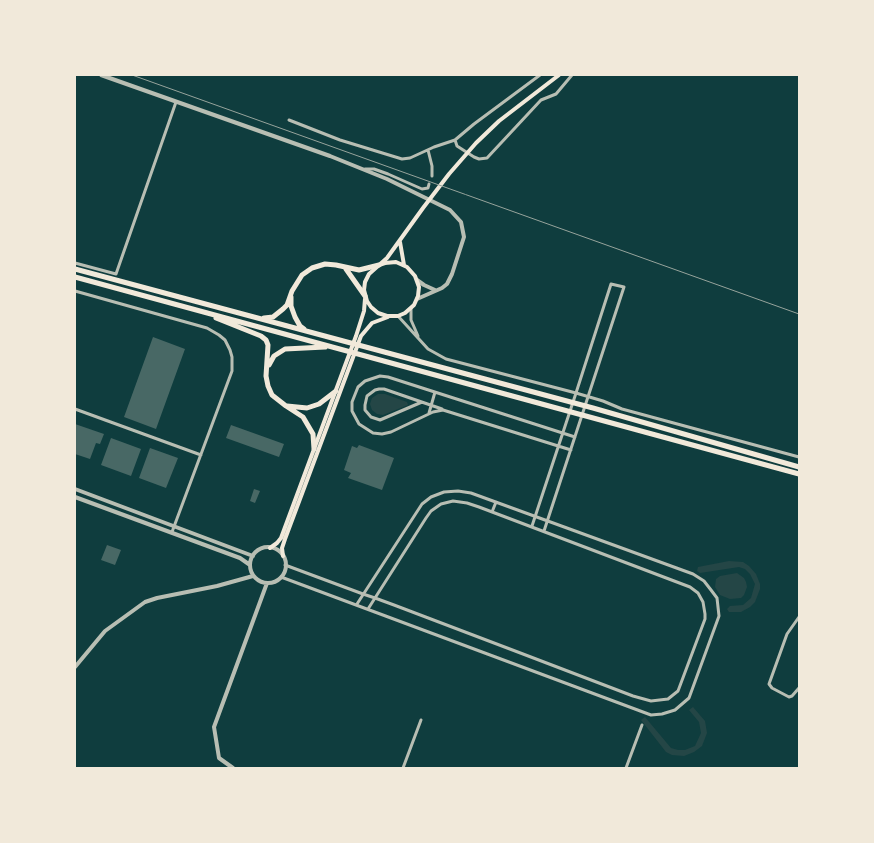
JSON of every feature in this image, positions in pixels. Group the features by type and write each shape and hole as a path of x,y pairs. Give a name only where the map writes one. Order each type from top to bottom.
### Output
{"highway":[{"path":"248,316 273,317 287,305 292,291 302,275 312,268 325,264 359,270 379,265"},
{"path":"346,268 365,296"},
{"path":"75,269 593,408 799,466"},
{"path":"75,277 799,474"},
{"path":"292,291 291,306 300,326 306,331"},
{"path":"200,312 261,336 266,340 268,345 267,381 272,395 303,417 313,434 314,448"},
{"path":"267,367 274,356 285,349 331,346"},
{"path":"286,406 307,408 319,404 336,391"}],"main road":[{"path":"270,548 283,539 358,336 364,311 364,287 367,278 372,270 388,258 423,208 465,156 499,122 559,75"},
{"path":"400,242 404,265"},
{"path":"365,296 369,305 376,312 392,316 398,316 411,308 417,299 419,290 417,280 412,271 404,265 393,262 379,265"},
{"path":"283,556 283,539 314,448 358,336 372,323 392,316"}],"street":[{"path":"102,75 361,168 388,179 450,210 461,222 464,237 452,274 447,284 442,288 417,299"},
{"path":"290,120 340,140 402,159 410,158 455,140 540,75"},
{"path":"455,140 457,146 474,157 479,159 487,158 542,100 556,94 572,75"},
{"path":"75,263 116,274 176,102"},
{"path":"428,150 432,166 432,176"},
{"path":"361,168 374,169 422,189 428,188 429,184"},
{"path":"417,280 435,290"},
{"path":"532,526 611,284 624,287 544,531"},
{"path":"75,291 207,328 219,334 225,340 232,357 232,371 172,532"},
{"path":"411,308 412,320 419,339"},
{"path":"398,316 428,348 446,359 576,393 630,411 799,457"},
{"path":"447,410 438,410 391,432 382,434 373,433 359,424 352,411 352,402 358,387 364,381 380,376 388,377 575,437"},
{"path":"422,402 380,420 368,414 365,405 365,400 370,392 379,389 422,402 571,450"},
{"path":"429,414 435,392"},
{"path":"75,409 201,455"},
{"path":"75,489 253,556"},
{"path":"281,577 651,715 668,712 682,706 691,696 719,616 717,598 704,581 693,574 470,492 458,490 444,492 422,504 357,604"},
{"path":"75,497 240,558 250,565"},
{"path":"285,565 375,598 650,702 668,698 678,691 705,619 703,602 698,593 690,586 532,526 467,503 453,501 441,504 432,511 375,598 368,609"},
{"path":"492,512 496,502"},
{"path":"270,548 278,551 283,556 285,565 281,577 267,583 253,576 250,565 253,556 260,549 270,548"},
{"path":"75,667 105,631 145,602 253,576"},
{"path":"234,768 219,758 214,727 267,583"},
{"path":"799,617 788,634 769,684 772,688 789,697 799,688"},
{"path":"403,768 421,720"},
{"path":"626,768 642,725"}],"shaded area":[{"path":"378,394 385,394 407,402 408,405 383,415 377,414 372,410 370,404 372,398"},
{"path":"729,561 743,562 749,566 756,574 760,584 755,602 741,612 729,612 727,609 730,606 743,605 751,598 755,584 745,569 739,567 700,573 697,571 698,567"},
{"path":"737,573 746,582 747,587 744,595 741,598 730,599 720,595 715,587 716,579 720,576"},
{"path":"693,707 705,721 707,733 702,746 684,756 672,755 666,752 641,720 645,717 671,748 685,750 695,746 701,733 699,722 689,710"}],"building":[{"path":"153,337 185,349 156,429 124,417"},
{"path":"75,424 104,434 100,444 96,443 90,459 75,454"},
{"path":"231,425 284,444 279,457 226,438"},
{"path":"111,438 141,449 131,476 101,465"},
{"path":"359,445 394,458 382,490 348,478 351,473 344,470 352,446 357,448"},
{"path":"150,448 178,458 166,488 139,478"},
{"path":"254,489 260,491 255,503 250,501"},
{"path":"107,545 121,550 115,565 101,560"}],"railway":[{"path":"132,75 799,314"}]}
